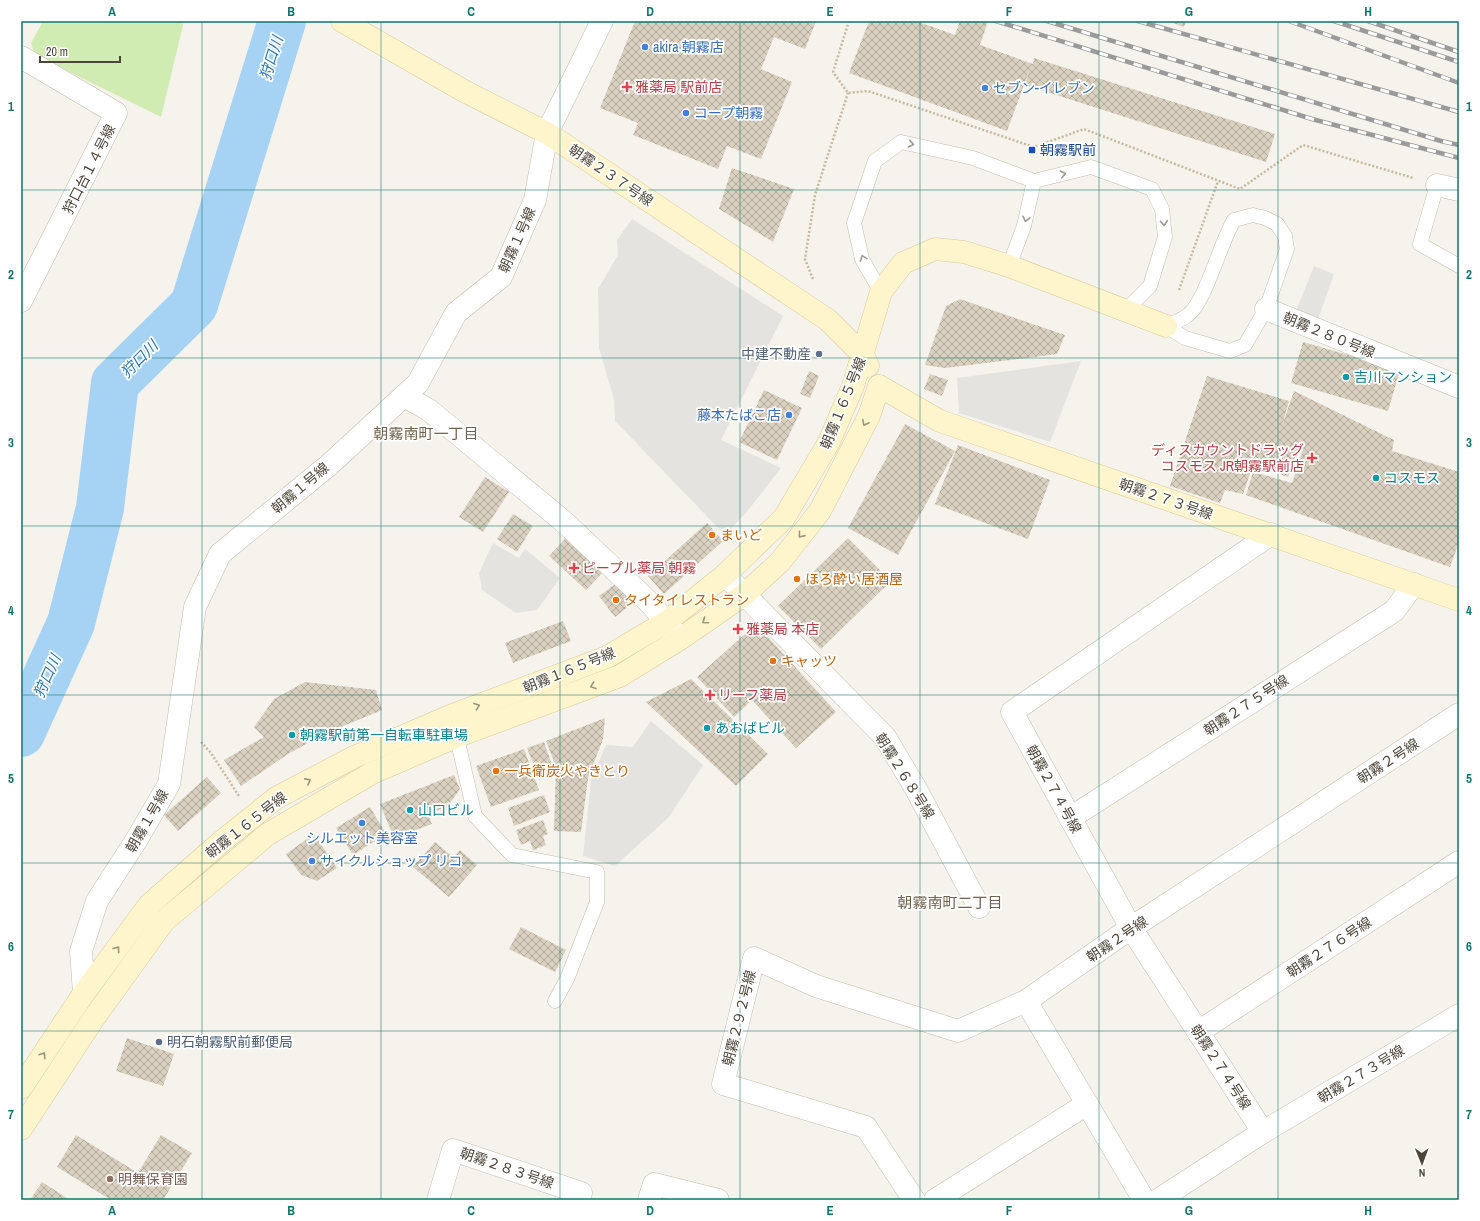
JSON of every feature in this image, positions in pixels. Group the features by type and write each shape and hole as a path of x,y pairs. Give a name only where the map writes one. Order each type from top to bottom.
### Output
{"street":[{"name":"朝霧２３７号線","path":"342,21 464,91 546,133 828,320 863,355 879,386"},
{"name":"朝霧１号線","path":"84,993 82,951 97,901 137,839 169,784 195,608 220,554 329,465 418,383 456,313 500,278 535,200 546,133 602,21"},
{"name":"狩口台１４号線","path":"21,57 116,113 21,301"},
{"path":"1436,185 1459,190"},
{"name":"朝霧１６５号線","path":"21,1088 84,993 149,905 221,842 276,798 354,757 450,716 608,657 666,622 725,575 784,518 829,442 853,386 881,292 903,263 935,249 964,252 1009,266 1166,326"},
{"name":"朝霧２８０号線","path":"1266,309 1459,388"},
{"name":"朝霧１６５号線","path":"21,1129 94,1018 164,921 268,834 372,772 458,736 620,676 680,639 745,594 780,562 820,511 869,416 879,386"},
{"name":"朝霧２７３号線","path":"879,386 940,421 1459,600"},
{"path":"404,396 429,410 563,522 651,604 680,639"},
{"name":"朝霧２７４号線","path":"1263,1132 1131,928 1012,712 1271,534"},
{"name":"朝霧２６８号線","path":"725,575 885,737 916,789 979,907"},
{"name":"朝霧２７５号線","path":"1070,818 1394,611 1414,584"},
{"name":"朝霧２号線","path":"1026,1001 1131,928 1459,714"},
{"name":"朝霧２７６号線","path":"1198,1032 1459,862"},
{"name":"朝霧２９２号線","path":"914,1200 866,1127 723,1084 754,958 816,986 958,1031 1026,1001"},
{"path":"1026,1001 1144,1200"},
{"name":"朝霧２７３号線","path":"1158,1200 1263,1132 1459,1015"},
{"path":"935,1200 1087,1104"},
{"name":"朝霧２８３号線","path":"438,1200 453,1150 581,1193 578,1200"},
{"path":"649,1200 654,1184 718,1200"}],"lane":[{"path":"881,292 862,259 854,223 875,161 901,142 973,158 1034,181 1092,167 1152,189 1162,209 1165,237 1150,286 1125,311"},
{"path":"1009,266 1024,226 1034,181"},
{"path":"1436,185 1420,244 1459,266"},
{"path":"1252,215 1265,218 1277,224 1285,236 1287,249 1266,309 1245,345 1230,352 1185,338 1166,326 1188,315 1200,301 1226,233 1234,220 1252,215"},
{"path":"450,716 458,736 475,816 512,855 597,872 597,902 567,980 555,1002"}],"path":[{"path":"848,93 832,72 849,21"},
{"path":"848,93 868,91 1034,147 1084,129 1240,189 1303,145 1436,185"},
{"path":"828,320 805,259 815,195 848,93"},
{"path":"1166,326 1218,181"},
{"path":"211,753 239,797"}],"green space":[{"path":"43,21 184,21 161,117 35,55 31,43"}],"shaded area":[{"path":"632,219 783,316 721,440 781,468 746,513 725,535 615,421 614,399 599,348 598,289 618,255 617,240"},
{"path":"1314,266 1334,274 1318,319 1296,311"},
{"path":"1081,361 1050,442 959,413 957,378"},
{"path":"493,543 519,558 525,549 560,578 537,610 516,613 482,590 479,573"},
{"path":"651,721 703,765 669,817 615,866 583,856 591,780 606,745 633,747"}],"building":[{"path":"635,21 816,21 805,49 774,37 761,69 792,82 761,159 727,146 718,169 633,135 638,123 600,108"},
{"path":"869,21 916,21 955,35 960,21 988,21 980,45 1033,64 1034,58 1275,134 1266,162 1025,85 1030,69 1007,131 849,73"},
{"path":"1168,21 1186,21 1184,27"},
{"path":"732,168 794,189 773,242 719,209"},
{"path":"960,299 1065,335 1057,354 945,368 925,365 946,306"},
{"name":"吉川マンション","path":"1303,342 1400,370 1388,411 1291,383"},
{"path":"809,371 819,376 810,398 800,394"},
{"path":"930,374 948,380 942,396 924,389"},
{"name":"コスモス","path":"1207,376 1289,401 1282,426 1294,391 1394,440 1392,451 1459,472 1459,542 1450,567 1246,495 1253,472 1292,483 1305,443 1301,442 1288,477 1253,465 1243,494 1225,490 1220,503 1170,486"},
{"path":"764,390 802,408 777,460 739,442"},
{"path":"905,424 955,451 898,555 848,528"},
{"path":"958,445 1050,480 1028,539 935,504"},
{"path":"485,477 509,492 483,532 459,517"},
{"path":"513,514 533,526 517,552 497,539"},
{"path":"707,523 723,541 664,594 648,576"},
{"path":"566,538 603,572 586,590 549,556"},
{"path":"848,538 891,581 821,649 778,606"},
{"path":"617,583 633,603 615,617 599,596"},
{"path":"563,621 571,641 513,663 505,643"},
{"path":"756,624 836,712 796,748 752,700 734,717 697,677"},
{"name":"あおばビル","path":"691,679 768,754 736,786 646,702"},
{"name":"朝霧駅前第一自転車駐車場","path":"305,682 376,690 382,710 324,734 288,754 241,786 224,760 264,737 254,727 274,699"},
{"path":"605,718 603,739 588,778 581,832 554,831 556,767 546,741"},
{"path":"544,742 552,765 536,771 527,748"},
{"path":"524,749 539,790 491,807 476,766"},
{"name":"山口ビル","path":"454,775 460,789 448,806 428,814 432,824 394,838 380,804"},
{"path":"207,777 221,793 178,831 164,815"},
{"path":"544,795 550,812 514,826 508,808"},
{"path":"370,807 386,834 353,855 336,828"},
{"path":"543,820 548,834 543,836 546,845 533,850 530,841 521,845 516,830"},
{"name":"サイクルショップ リコ","path":"314,834 337,868 317,881 301,875 286,854"},
{"path":"435,842 453,857 460,850 477,865 449,897 413,867"},
{"path":"521,927 566,950 555,972 509,949"},
{"path":"127,1038 174,1054 163,1086 116,1071"},
{"path":"76,1135 138,1173 161,1135 192,1153 163,1200 111,1200 57,1167"},
{"path":"42,1182 70,1200 30,1200"}],"waterway":[{"name":"狩口川","path":"21,733 71,623 100,508 115,383 194,305 282,21"}],"railway":[{"path":"996,21 1312,119 1459,158"},
{"path":"1047,21 1441,141 1459,145"},
{"path":"1138,21 1459,112"},
{"path":"1289,21 1459,83"},
{"path":"1334,21 1459,62"},
{"path":"1368,21 1459,52"}],"place":[{"name":"akira 朝霧店","path":"645,47"},
{"name":"雅薬局 駅前店","path":"627,87"},
{"name":"セブン-イレブン","path":"985,88"},
{"name":"コープ朝霧","path":"686,113"},
{"name":"朝霧駅前","path":"1032,150"},
{"name":"中建不動産","path":"819,354"},
{"name":"吉川マンション","path":"1346,377"},
{"name":"藤本たばこ店","path":"789,415"},
{"name":"ディスカウントドラッグ コスモス JR朝霧駅前店","path":"1312,458"},
{"name":"コスモス","path":"1376,478"},
{"name":"まいど","path":"712,535"},
{"name":"ピープル薬局 朝霧","path":"574,568"},
{"name":"ほろ酔い居酒屋","path":"797,579"},
{"name":"タイタイレストラン","path":"616,600"},
{"name":"雅薬局 本店","path":"738,629"},
{"name":"キャッツ","path":"773,661"},
{"name":"リーフ薬局","path":"710,695"},
{"name":"あおばビル","path":"707,728"},
{"name":"朝霧駅前第一自転車駐車場","path":"292,735"},
{"name":"一兵衛炭火やきとり","path":"496,771"},
{"name":"山口ビル","path":"410,810"},
{"name":"シルエット美容室","path":"362,823"},
{"name":"サイクルショップ リコ","path":"312,861"},
{"name":"明石朝霧駅前郵便局","path":"159,1042"},
{"name":"明舞保育園","path":"110,1179"}],"district":[{"name":"朝霧南町一丁目","path":"426,433"},
{"name":"朝霧南町二丁目","path":"950,902"}]}
